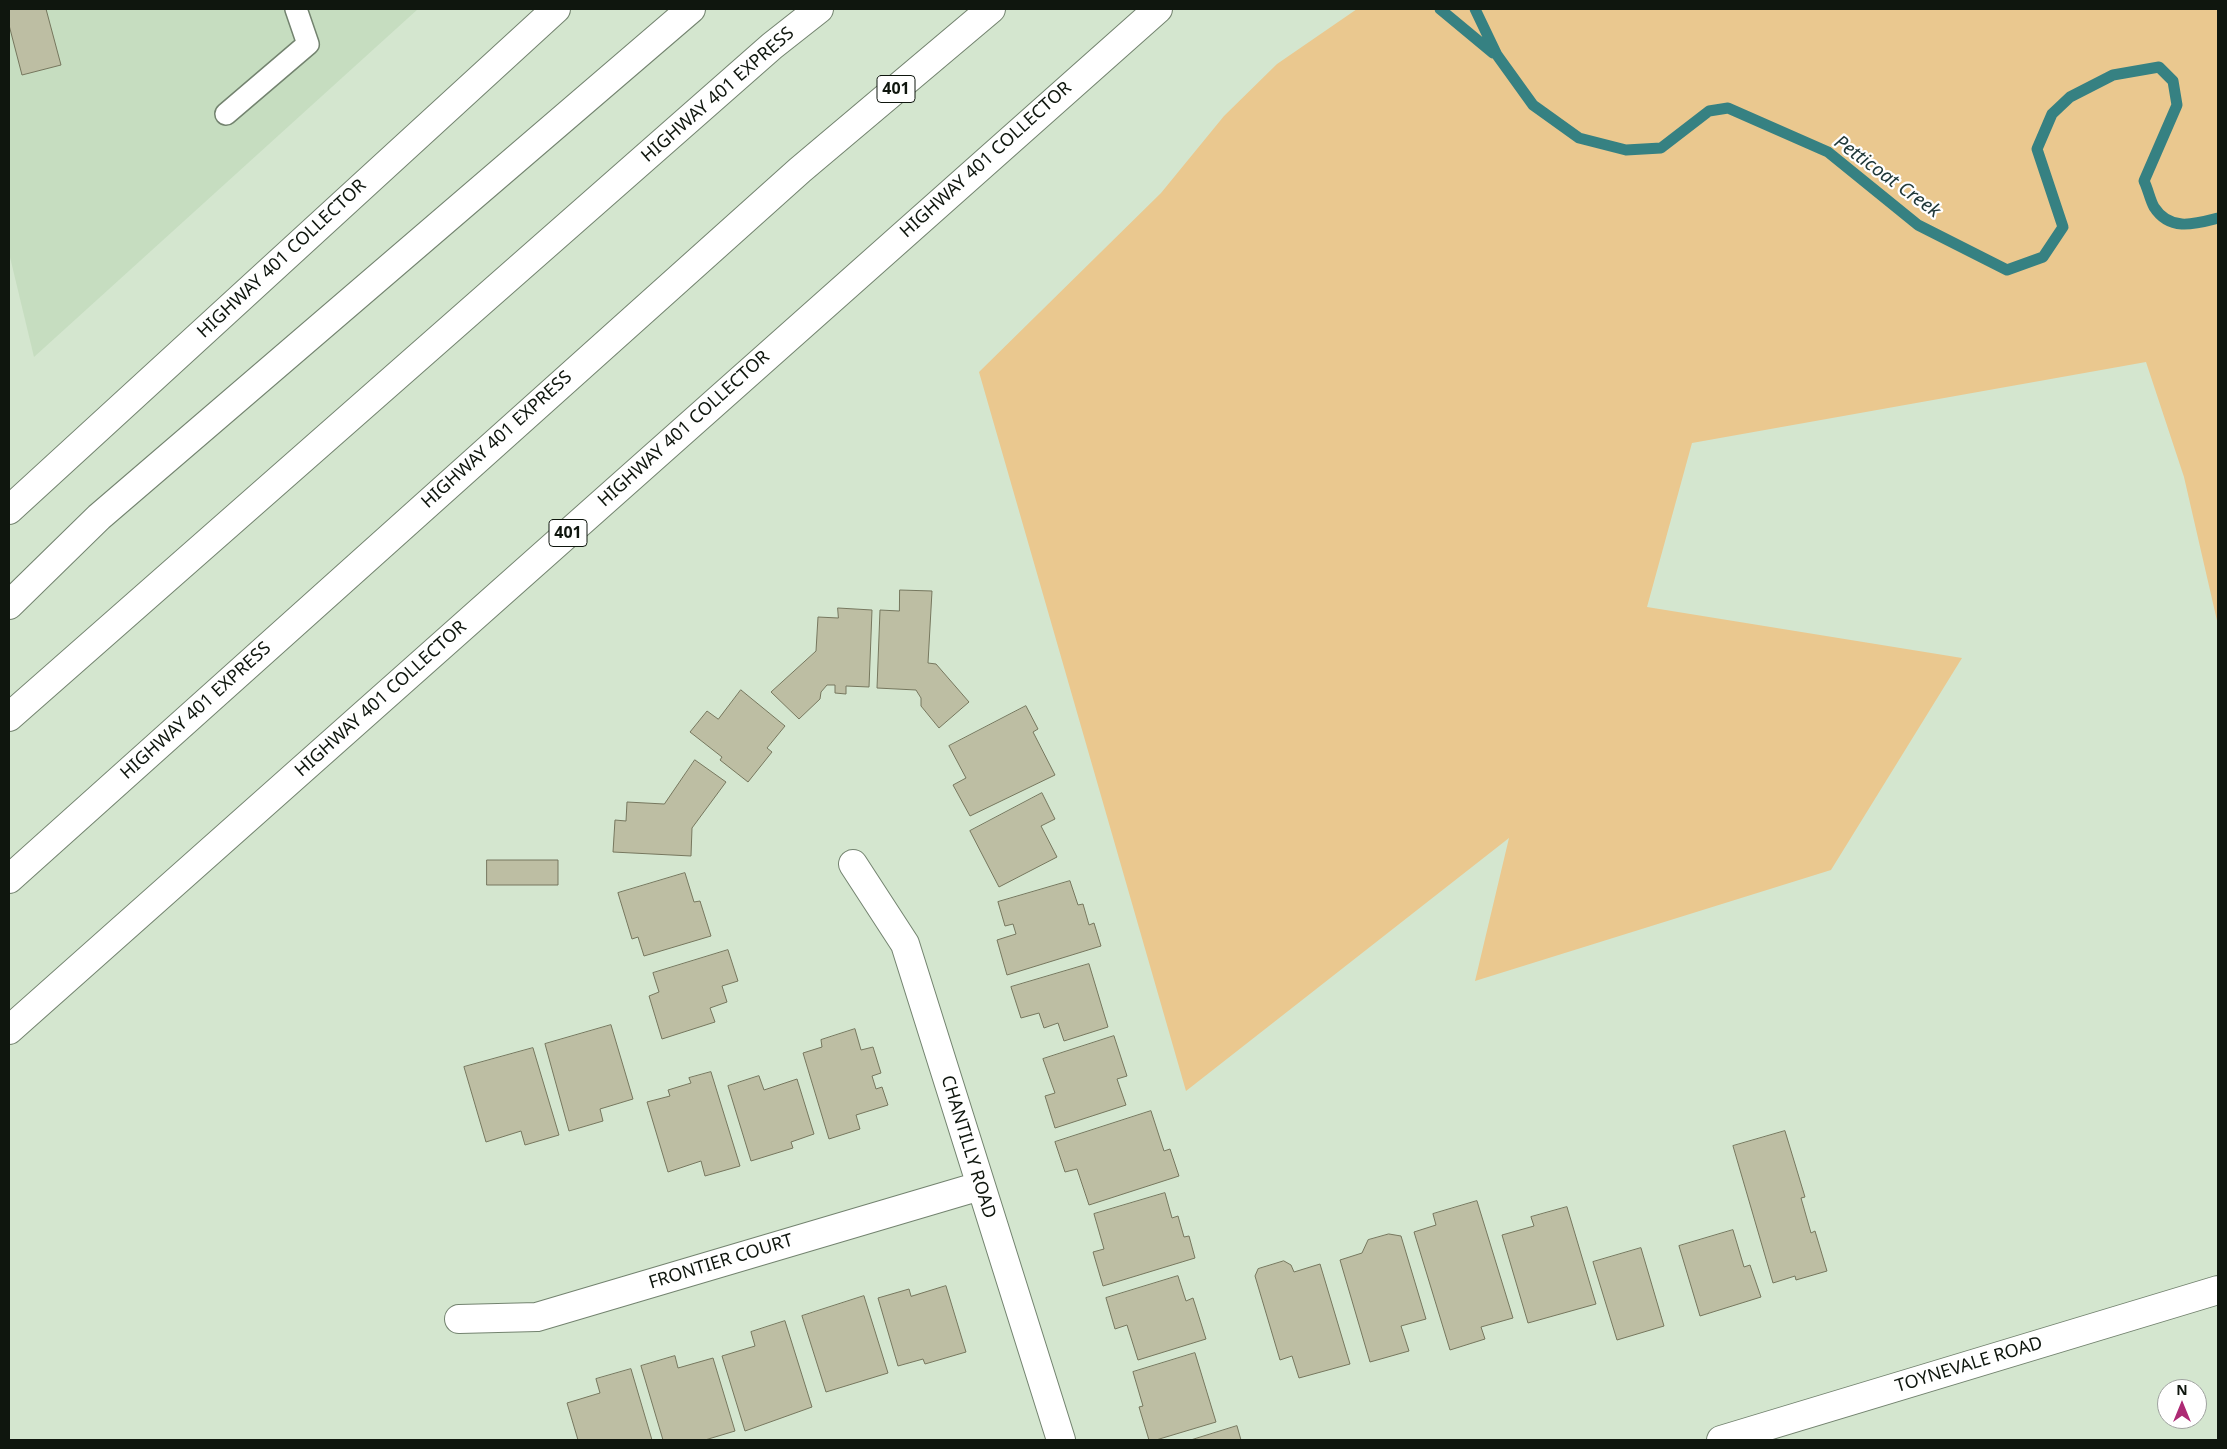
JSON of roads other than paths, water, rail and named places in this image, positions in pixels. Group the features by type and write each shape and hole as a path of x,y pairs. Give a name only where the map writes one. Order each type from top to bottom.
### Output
{"main road":[{"name":"HIGHWAY 401 COLLECTOR","path":"9,510 556,9"},
{"path":"9,605 99,517 691,9"},
{"name":"HIGHWAY 401 EXPRESS","path":"9,717 772,46 819,9"},
{"name":"HIGHWAY 401 EXPRESS","path":"9,879 800,170 991,9"},
{"name":"HIGHWAY 401 COLLECTOR","path":"9,1030 1158,9"},
{"name":"CHANTILLY ROAD","path":"853,864 905,944 1061,1440"},
{"name":"FRONTIER COURT","path":"459,1319 537,1317 980,1186"},
{"name":"TOYNEVALE ROAD","path":"1721,1440 2218,1290"}],"lane":[{"path":"226,114 308,44 296,9"}],"waterway":[{"name":"Petticoat Creek","path":"1440,9 1493,53"},
{"name":"Petticoat Creek","path":"1475,9 1497,55 1533,105 1579,138 1626,150 1661,148 1709,111 1728,108 1828,152 1918,225 2007,270 2043,257 2063,227 2037,149 2052,114 2070,97 2113,75 2159,67 2173,81 2177,105 2144,181 2151,201 2160,215 2175,223 2192,224 2218,218"}]}
